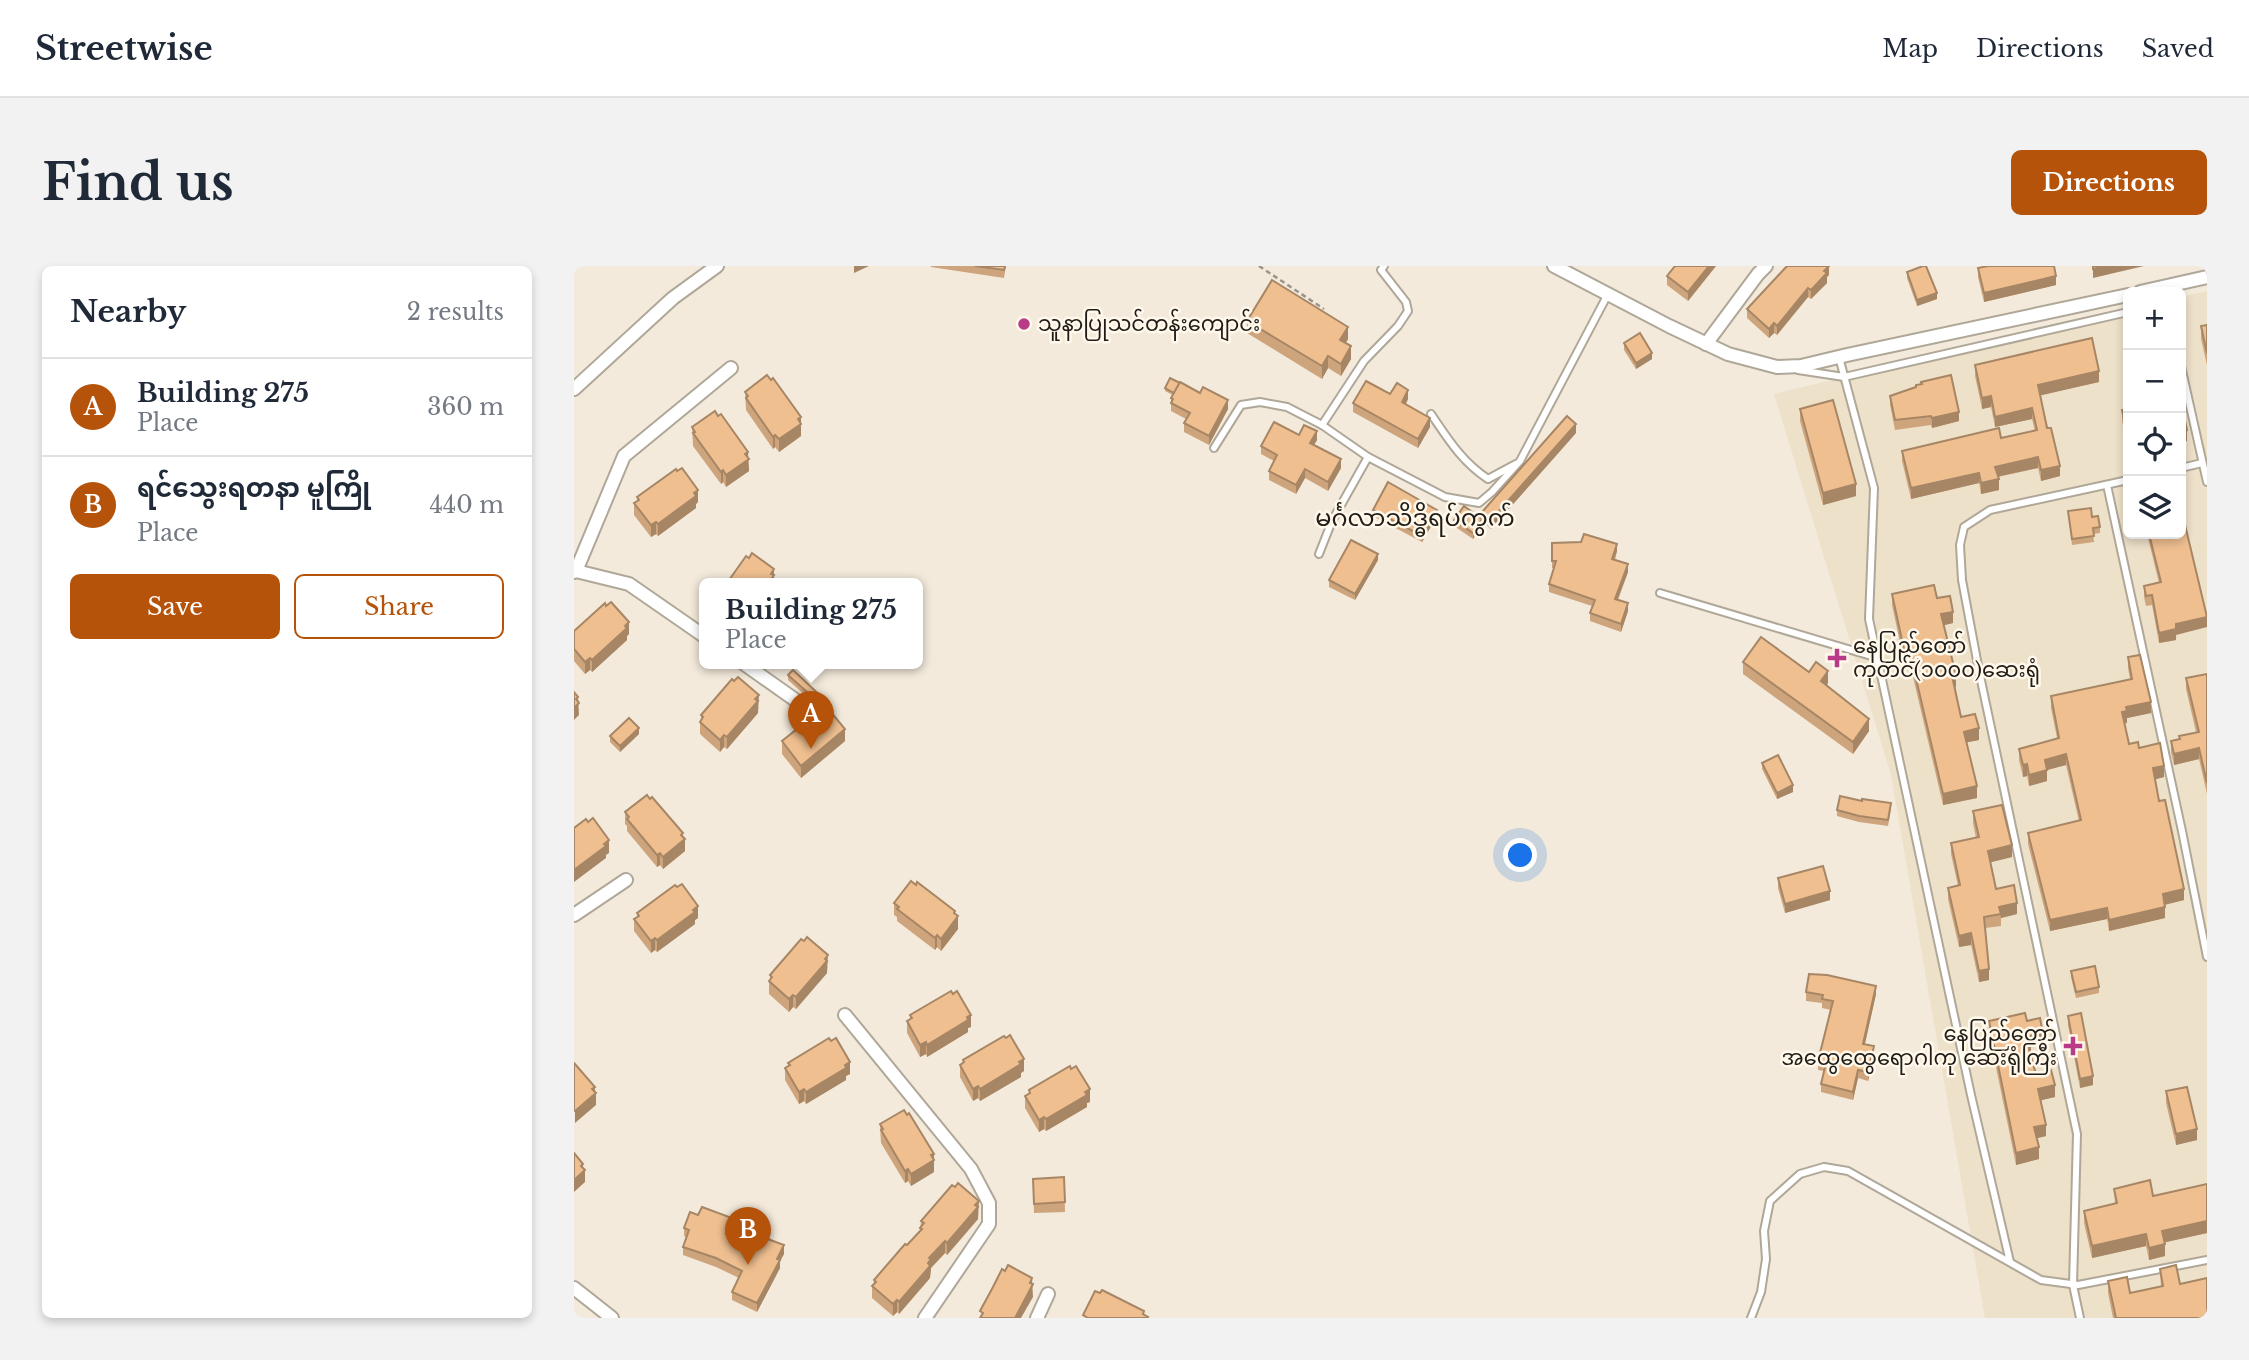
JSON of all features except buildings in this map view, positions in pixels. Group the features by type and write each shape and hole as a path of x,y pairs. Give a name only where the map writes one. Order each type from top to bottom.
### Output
{"street":[{"path":"574,389 673,298 716,266"},
{"path":"1554,266 1728,354 1777,367 1801,366 2123,296"},
{"path":"1706,344 1766,266"},
{"path":"2162,287 2207,277"},
{"path":"699,633 629,584 575,571 624,456 731,368"},
{"path":"751,669 801,704"},
{"path":"574,915 626,880"},
{"path":"845,1014 971,1169 989,1203 989,1224 925,1318"},
{"path":"574,1287 612,1318"},
{"path":"1037,1318 1048,1294"}],"lane":[{"path":"1322,425 1364,361 1398,326 1408,311 1406,302 1381,270 1384,266"},
{"path":"1214,448 1241,405 1260,402 1287,407 1322,425 1368,457 1445,497 1479,503 1520,461 1608,294"},
{"path":"1777,367 1844,377 2123,313"},
{"path":"1839,357 1874,488 1869,619 1968,1081 2010,1262"},
{"path":"2186,389 2207,482"},
{"path":"1431,414 1452,446 1471,468 1488,479 1520,461"},
{"path":"1319,554 1332,521 1368,457"},
{"path":"2186,467 2202,463"},
{"path":"2080,1318 2073,1285 2077,1134 1979,671 1962,580 1960,545 1964,527 1990,510 2123,481"},
{"path":"2107,485 2207,957"},
{"path":"1660,593 1878,658"},
{"path":"1751,1318 1761,1292 1766,1259 1764,1231 1770,1201 1800,1174 1824,1167 1848,1171 2042,1280 2073,1285 2207,1260"}],"path":[{"path":"1258,266 1324,309"}],"shaded area":[{"name":"နေပြည်တော် အထွေထွေရောဂါကု ဆေးရုံကြီး","path":"2207,291 2207,1318 1985,1318 1891,775 1774,394 2123,311 2123,539 2186,539 2186,296"}],"place":[{"name":"သူနာပြုသင်တန်းကျောင်း","path":"1024,324"},
{"name":"နေပြည်တော် ကုတင်(၁၀၀၀)ဆေးရုံ","path":"1837,658"},
{"name":"Building 275","path":"811,749"},
{"name":"နေပြည်တော် အထွေထွေရောဂါကု ဆေးရုံကြီး","path":"2073,1046"},
{"name":"ရင်သွေးရတနာ မူကြို","path":"748,1265"}],"district":[{"name":"မင်္ဂလာသိဒ္ဓိရပ်ကွက်","path":"1415,517"}]}
